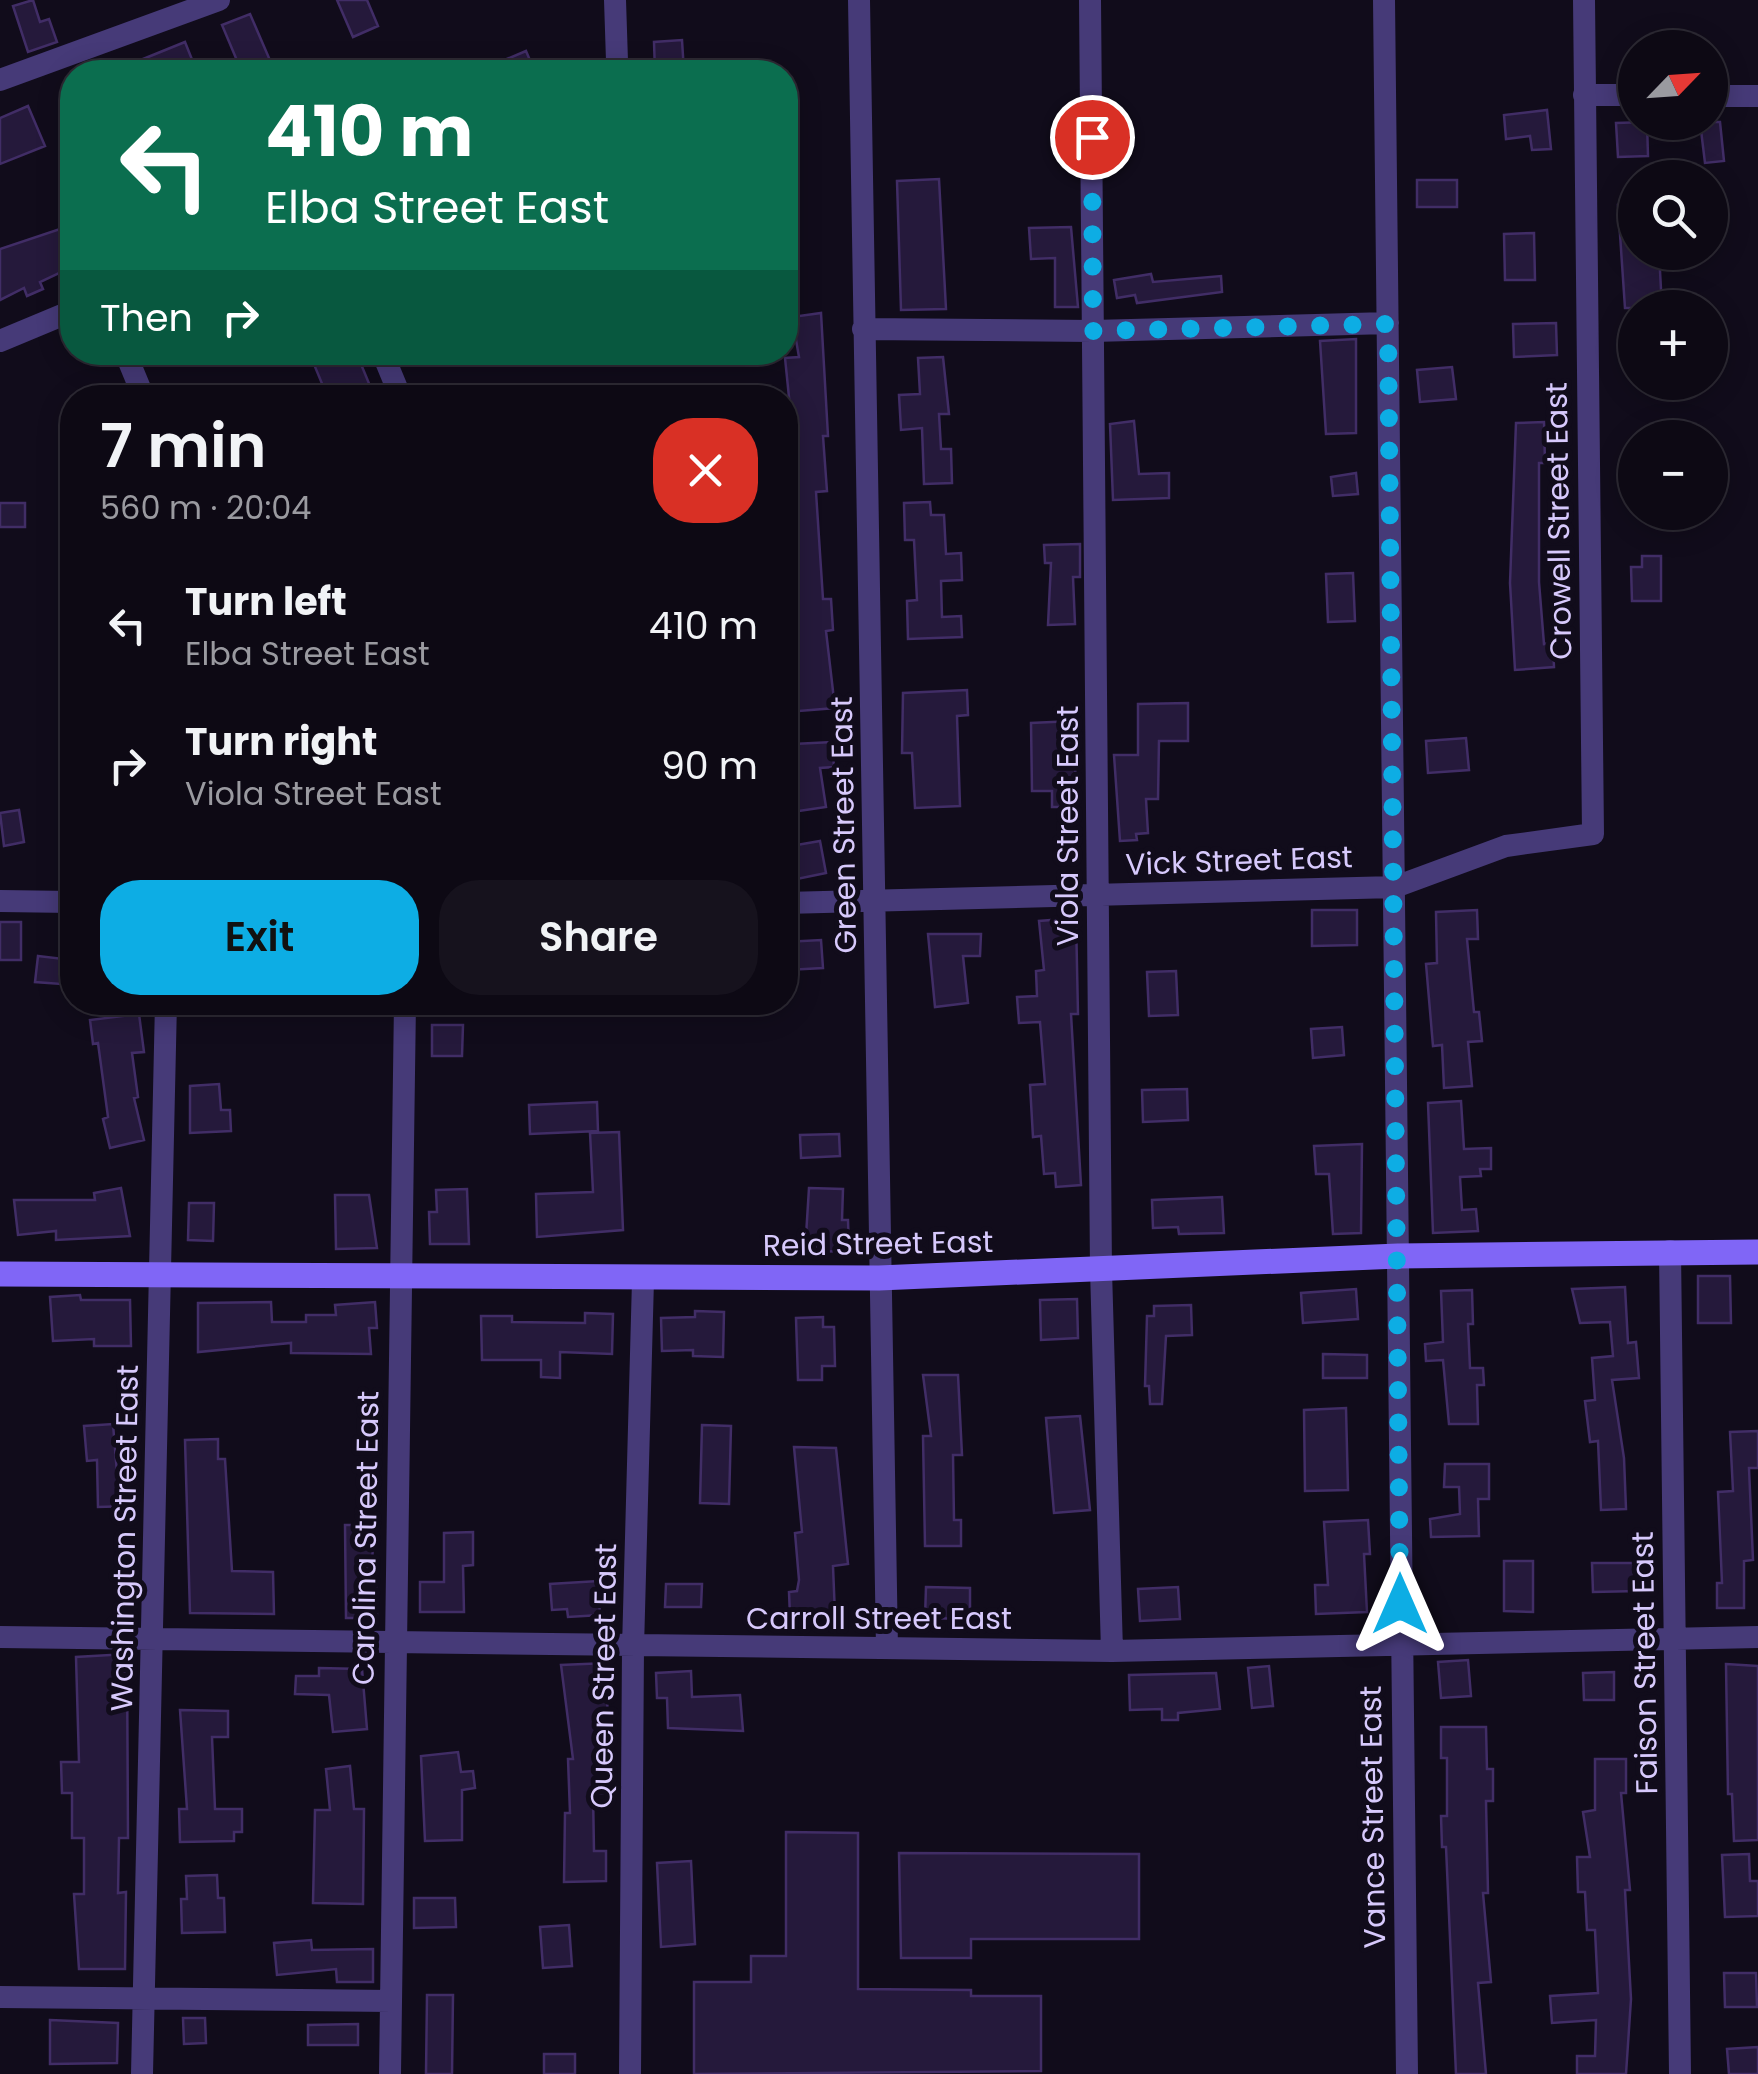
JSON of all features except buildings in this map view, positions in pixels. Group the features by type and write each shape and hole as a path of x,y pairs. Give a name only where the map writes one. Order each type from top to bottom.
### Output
{"street":[{"path":"0,80 219,0"},
{"path":"615,0 617,60"},
{"name":"Green Street East","path":"859,0 887,1648"},
{"name":"Viola Street East","path":"1090,0 1101,1270 1112,1652"},
{"name":"Vance Street East","path":"1384,0 1407,2074"},
{"name":"Crowell Street East","path":"1395,887 1506,846 1593,834 1584,0"},
{"path":"1584,95 1618,95"},
{"path":"1728,96 1758,96"},
{"path":"0,341 60,317"},
{"path":"862,330 1093,331 1388,324"},
{"name":"Vick Street East","path":"798,904 1395,887"},
{"path":"0,901 60,902"},
{"name":"Washington Street East","path":"142,2074 166,1015"},
{"name":"Carolina Street East","path":"390,2074 393,1640 405,1015"},
{"name":"Faison Street East","path":"1670,1252 1680,2074"},
{"name":"Reid Street East","path":"0,1274 643,1280 879,1278 1398,1256 1758,1252"},
{"name":"Queen Street East","path":"630,2074 632,1648 643,1280"},
{"name":"Carroll Street East","path":"0,1637 1112,1652 1758,1637"},
{"path":"0,1998 391,2000"}],"route":[{"path":"1092,137 1093,331 1388,324 1400,1604"}]}
